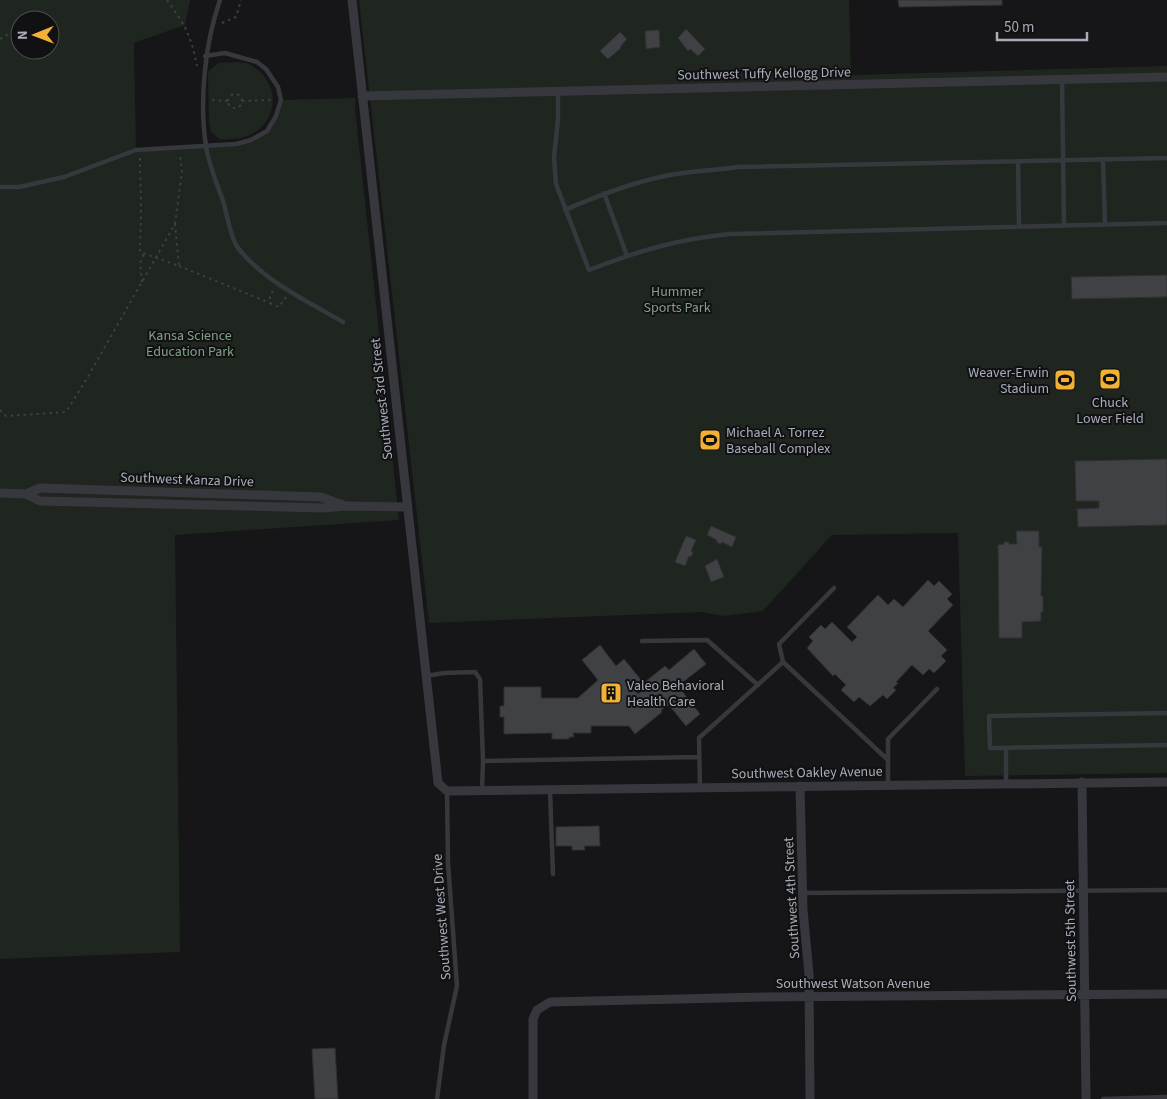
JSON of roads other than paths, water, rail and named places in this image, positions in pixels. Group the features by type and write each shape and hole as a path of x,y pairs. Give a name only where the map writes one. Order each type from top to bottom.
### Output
{"street":[{"name":"Southwest 3rd Street","path":"352,0 438,783 447,791"},
{"name":"Southwest Tuffy Kellogg Drive","path":"362,96 1167,77"},
{"name":"Southwest Kanza Drive","path":"0,493 26,494 40,501 323,508 346,506 407,507"},
{"name":"Southwest 5th Street","path":"1082,782 1086,1099"},
{"name":"Southwest Oakley Avenue","path":"447,791 1167,782"},
{"name":"Southwest 4th Street","path":"800,786 810,1099"},
{"name":"Southwest Watson Avenue","path":"532,1099 532,1024 534,1014 541,1006 550,1002 808,996 1167,994"}],"lane":[{"path":"220,0 205,56 204,111 206,147 237,246 262,272 290,291 344,322"},
{"path":"0,187 19,187 64,177 140,150 236,144 251,140 267,130 276,116 282,100 278,87 266,69 257,62 225,53 205,56"},
{"path":"1062,79 1064,226"},
{"path":"558,92 554,170 556,184 564,210 589,270 626,256 681,241 730,234 1167,223"},
{"path":"564,210 604,193 670,175 738,167 1167,158"},
{"path":"1103,159 1105,224"},
{"path":"1018,161 1019,226"},
{"path":"604,193 626,256"},
{"path":"834,588 779,644 783,662 888,760"},
{"path":"642,641 707,640 758,685"},
{"path":"700,788 699,738 783,662"},
{"path":"426,676 474,672 480,679 483,761 482,791"},
{"path":"888,785 888,739 938,689"},
{"path":"1167,713 989,716 990,748 1167,745"},
{"path":"1006,748 1006,783"},
{"path":"483,761 699,757"},
{"path":"550,790 553,874"},
{"name":"Southwest West Drive","path":"437,1099 444,1045 457,986 448,863 447,791"},
{"path":"802,893 1167,890"},
{"path":"1103,1099 1167,1098"}],"place":[{"name":"Chuck Lower Field","path":"1110,379"},
{"name":"Weaver-Erwin Stadium","path":"1065,380"},
{"name":"Michael A. Torrez Baseball Complex","path":"710,440"},
{"name":"Valeo Behavioral Health Care","path":"611,693"}],"park label":[{"name":"Hummer Sports Park","path":"677,300"},
{"name":"Kansa Science Education Park","path":"190,344"}]}
